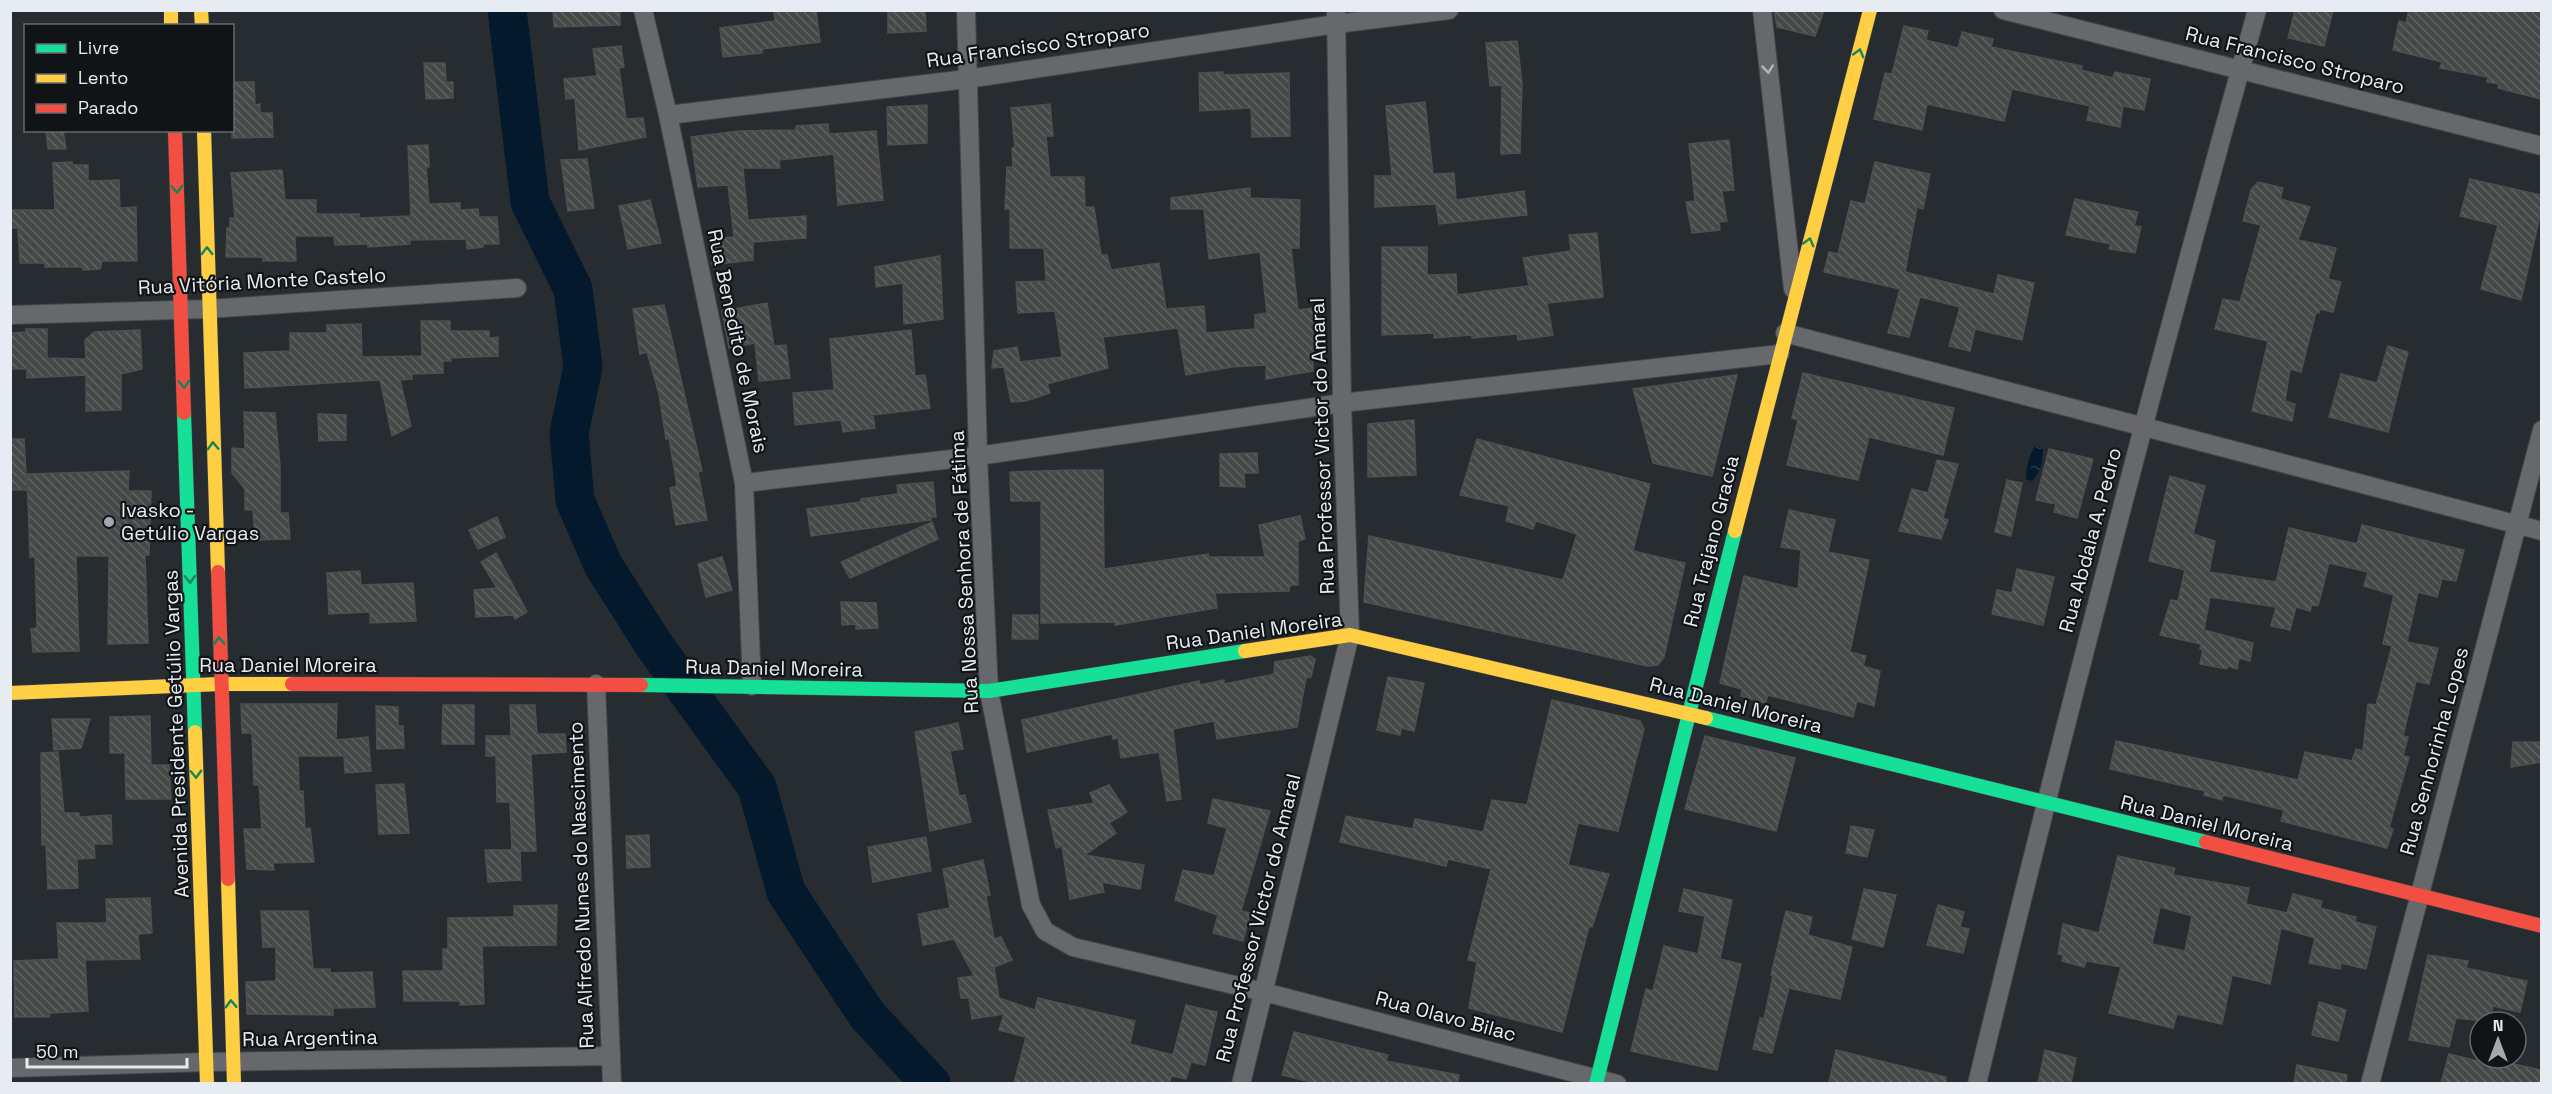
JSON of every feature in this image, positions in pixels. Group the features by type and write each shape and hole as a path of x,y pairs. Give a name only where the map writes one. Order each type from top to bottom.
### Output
{"main road":[{"name":"Rua Trajano Gracia","path":"1597,1081 1688,713 1870,10"},
{"name":"Avenida Presidente Getúlio Vargas","path":"175,132 207,1083"},
{"path":"204,132 234,1083"},
{"name":"Rua Daniel Moreira","path":"10,693 220,684 596,684 989,691 1350,635 1688,713 2541,926"}],"street":[{"name":"Rua Benedito de Morais","path":"643,10 668,115 744,483 752,686"},
{"name":"Rua Nossa Senhora de Fátima","path":"966,10 978,456 989,691 1031,904 1045,930 1073,946 1264,992"},
{"name":"Rua Francisco Stroparo","path":"668,115 967,79 1336,17 1449,10"},
{"path":"1762,10 1794,298"},
{"name":"Rua Francisco Stroparo","path":"2003,10 2241,68 2541,146"},
{"name":"Rua Abdala A. Pedro","path":"1977,1083 2045,802 2143,427 2257,10"},
{"name":"Rua Professor Victor do Amaral","path":"1241,1083 1350,635 1342,403 1336,17"},
{"name":"Rua Vitória Monte Castelo","path":"10,315 208,309 517,288"},
{"path":"1785,333 2541,531"},
{"path":"744,483 978,456 1342,403 1780,354"},
{"name":"Rua Senhorinha Lopes","path":"2370,1083 2541,429"},
{"name":"Rua Alfredo Nunes do Nascimento","path":"596,684 612,1083"},
{"name":"Rua Olavo Bilac","path":"1264,992 1597,1081 1617,1083"},
{"name":"Rua Argentina","path":"10,1068 207,1062 611,1056"}],"water":[{"path":"2035,446 2043,448 2043,457 2032,481 2026,479 2026,475"}],"building":[{"path":"553,10 620,10 620,25 554,27"},
{"path":"816,10 820,42 762,49 762,53 723,57 720,28 775,21 774,12"},
{"path":"888,10 925,10 926,31 888,33"},
{"path":"1774,10 1824,10 1815,36 1777,27"},
{"path":"2295,10 2333,10 2324,46 2288,38"},
{"path":"2409,10 2541,10 2541,99 2498,88 2499,84 2487,82 2488,77 2440,68 2442,62 2393,50 2399,21 2406,23"},
{"path":"1904,26 1928,31 1926,40 1958,48 1962,32 1993,39 1991,47 2082,66 2081,70 2113,78 2115,72 2150,79 2144,110 2123,106 2120,127 2087,120 2090,106 2012,89 2004,121 1927,104 1922,130 1874,119 1885,73 1892,74"},
{"path":"1517,41 1522,83 1520,153 1501,154 1502,85 1490,86 1486,43"},
{"path":"621,46 624,67 619,68 626,119 643,118 646,137 579,150 575,98 566,99 564,79 597,76 593,49"},
{"path":"424,63 445,63 446,82 453,82 453,98 426,99"},
{"path":"1223,72 1223,75 1289,73 1290,136 1252,137 1251,108 1200,111 1199,73"},
{"path":"234,82 254,82 255,105 260,104 260,113 272,113 273,137 232,138"},
{"path":"1425,102 1433,174 1454,173 1456,200 1524,191 1527,215 1439,224 1436,204 1375,207 1375,176 1392,176 1386,106"},
{"path":"1050,104 1053,136 1046,136 1050,177 1084,177 1085,207 1094,207 1101,255 1107,255 1111,270 1159,263 1166,309 1204,306 1206,333 1255,329 1255,315 1267,313 1260,252 1209,259 1204,209 1171,209 1171,198 1250,188 1250,198 1300,200 1299,248 1291,248 1298,310 1313,308 1313,371 1266,379 1266,365 1232,367 1186,375 1178,328 1103,337 1108,368 1047,384 1050,393 1026,401 1011,402 1004,367 992,368 994,351 1017,347 1020,362 1062,357 1055,311 1018,313 1016,282 1046,281 1044,248 1010,248 1010,209 1005,209 1007,167 1013,167 1012,148 1015,148 1011,108"},
{"path":"927,105 927,143 888,145 887,107"},
{"path":"828,124 829,134 876,131 883,200 838,205 834,154 779,160 780,168 743,168 748,220 806,216 806,238 753,242 753,260 712,265 711,239 734,237 728,185 698,187 691,137 740,131 796,130 796,126"},
{"path":"46,132 63,132 66,149 48,149"},
{"path":"1729,140 1734,190 1722,191 1727,221 1719,222 1720,230 1692,233 1686,202 1695,201 1689,144"},
{"path":"428,145 429,167 426,167 429,204 460,203 460,210 478,209 479,217 497,217 499,244 483,244 483,247 467,249 466,239 410,240 410,244 368,247 368,244 335,245 334,236 295,236 296,261 263,261 263,257 226,257 227,228 230,228 230,218 235,218 231,173 282,170 285,200 316,200 316,214 359,214 359,218 411,216 408,146"},
{"path":"587,159 594,208 568,211 561,160"},
{"path":"72,162 73,165 88,165 88,181 119,180 120,208 136,207 137,261 102,261 100,269 83,270 82,267 45,267 45,263 20,263 18,228 10,228 10,210 55,210 53,163"},
{"path":"1875,162 1930,174 1923,209 1917,207 1905,272 1994,294 1998,275 2034,283 2022,340 1975,329 1970,351 1949,346 1960,307 1920,297 1909,337 1888,333 1900,289 1824,272 1829,252 1838,254 1851,201 1865,204"},
{"path":"2470,179 2541,195 2541,211 2521,300 2481,289 2498,225 2460,216"},
{"path":"2258,182 2283,188 2280,199 2310,207 2298,240 2336,248 2328,279 2341,282 2333,312 2320,309 2319,313 2316,312 2301,372 2290,369 2285,401 2295,404 2292,421 2252,411 2268,341 2215,329 2223,299 2240,302 2261,225 2243,221 2251,190"},
{"path":"2075,199 2138,212 2134,226 2141,227 2135,253 2109,249 2111,244 2066,235"},
{"path":"650,200 661,243 628,249 619,206"},
{"path":"1597,233 1603,297 1547,303 1553,335 1518,340 1517,334 1472,338 1472,335 1434,338 1434,333 1382,335 1382,247 1427,247 1427,275 1456,274 1457,295 1529,286 1523,258 1571,251 1569,235"},
{"path":"940,256 943,319 904,324 903,283 876,287 875,267"},
{"path":"767,303 774,346 786,345 790,378 759,381 755,343 729,348 722,311"},
{"path":"664,305 702,471 698,472 707,520 676,525 670,488 677,486 669,438 666,439 659,394 647,352 640,354 633,309"},
{"path":"421,321 450,321 450,331 489,331 489,338 498,337 498,356 450,358 451,361 443,361 443,373 412,374 412,379 400,380 411,426 392,436 380,380 245,388 244,353 290,351 290,333 327,333 327,325 361,324 362,357 422,356"},
{"path":"26,329 47,329 47,358 86,359 85,340 94,332 140,330 142,369 121,374 121,410 86,411 86,375 27,378 27,369 10,369 10,333 26,332"},
{"path":"911,330 915,376 925,375 930,408 873,415 875,428 843,432 841,420 795,425 793,393 834,390 830,339"},
{"path":"2388,346 2408,352 2388,432 2329,417 2341,374 2377,383"},
{"path":"1803,373 1954,408 1943,455 1869,437 1858,480 1787,465 1798,420 1792,418"},
{"path":"1737,375 1712,476 1653,463 1633,389"},
{"path":"244,412 275,413 280,466 280,513 288,513 290,539 255,540 253,510 245,510 245,489 232,473 232,448 245,449"},
{"path":"318,414 346,415 346,440 319,441"},
{"path":"1414,420 1416,475 1368,477 1368,424"},
{"path":"10,439 24,439 27,490 10,490"},
{"path":"1477,439 1650,484 1633,551 1685,563 1664,657 1658,665 1647,666 1364,602 1369,536 1563,580 1577,534 1536,521 1533,529 1506,521 1509,506 1460,495"},
{"path":"2049,449 2093,459 2077,518 2054,512 2056,504 2036,500"},
{"path":"1257,453 1258,473 1244,473 1245,487 1220,486 1220,454"},
{"path":"1937,460 1958,464 1943,518 1948,520 1941,539 1899,531 1912,489 1928,493"},
{"path":"1103,470 1104,569 1208,554 1209,557 1265,557 1259,525 1300,516 1305,539 1298,541 1298,585 1290,585 1289,591 1215,593 1217,608 1115,625 1115,622 1041,623 1041,501 1011,501 1010,472"},
{"path":"129,471 128,491 151,491 149,555 145,555 148,643 108,644 109,556 76,556 79,651 33,652 31,629 37,628 35,557 30,557 27,474"},
{"path":"2170,476 2205,486 2193,534 2215,541 2209,572 2276,582 2289,528 2357,544 2362,525 2464,550 2456,581 2442,579 2437,597 2418,592 2407,642 2438,648 2429,684 2416,681 2403,736 2408,737 2403,756 2409,757 2389,828 2393,829 2387,848 2281,821 2284,810 2223,795 2222,800 2204,795 2205,791 2110,769 2116,741 2298,780 2305,752 2352,761 2356,749 2363,751 2368,704 2376,705 2392,646 2383,644 2394,595 2364,586 2368,572 2329,563 2318,606 2312,605 2310,611 2296,607 2290,630 2271,626 2276,607 2210,597 2204,630 2253,643 2250,661 2239,658 2237,669 2200,664 2203,650 2200,649 2201,644 2160,635 2171,600 2178,601 2185,570 2149,561"},
{"path":"2007,480 2022,483 2011,536 1995,532"},
{"path":"933,482 936,517 930,517 931,520 811,536 807,509 861,502 861,499 898,494 897,485"},
{"path":"1789,510 1835,520 1828,552 1869,560 1850,652 1866,656 1863,666 1880,671 1874,706 1857,701 1853,717 1768,695 1765,703 1741,696 1742,689 1720,683 1744,576 1798,589 1801,550 1781,547"},
{"path":"497,517 505,537 478,549 469,530"},
{"path":"932,522 938,539 850,578 841,562"},
{"path":"496,553 527,612 515,619 513,615 476,617 474,590 497,588 481,562"},
{"path":"722,557 732,590 706,597 698,564"},
{"path":"2017,569 2054,577 2043,625 1992,614 1997,590 2012,593"},
{"path":"360,571 361,585 413,583 416,621 370,623 370,612 329,614 327,573"},
{"path":"841,602 876,603 878,628 856,629 856,624 842,625"},
{"path":"1013,615 1038,615 1038,639 1012,639"},
{"path":"1310,656 1315,659 1311,677 1306,678 1297,727 1217,739 1214,721 1173,729 1181,799 1167,801 1159,752 1121,758 1118,738 1113,739 1112,734 1027,752 1022,720 1199,681 1200,685 1224,680 1224,684 1274,674 1275,662"},
{"path":"1388,677 1424,683 1414,731 1401,728 1400,735 1377,730"},
{"path":"1552,700 1640,721 1644,729 1618,831 1578,823 1568,865 1609,874 1592,927 1589,926 1562,1032 1469,1008 1477,962 1468,960 1491,869 1448,859 1446,866 1340,842 1346,816 1413,829 1415,819 1483,832 1492,800 1527,805"},
{"path":"241,704 337,704 336,740 368,737 371,771 345,773 344,756 298,756 299,791 303,791 305,829 310,828 314,862 273,863 274,870 247,869 244,829 262,829 259,785 254,785 252,733 242,733"},
{"path":"443,705 474,705 474,744 442,744"},
{"path":"510,705 535,705 537,734 565,734 566,752 531,754 536,851 520,851 521,880 488,882 485,850 512,850 510,802 497,802 496,756 486,756 486,736 511,736"},
{"path":"376,706 398,707 398,726 403,726 404,748 377,749"},
{"path":"150,716 151,765 169,765 171,799 126,799 125,753 110,753 110,717"},
{"path":"52,719 90,719 81,748 54,750"},
{"path":"958,723 963,749 950,751 959,796 965,795 971,822 930,831 915,732"},
{"path":"1705,736 1795,758 1776,831 1685,809"},
{"path":"2513,742 2541,742 2541,762 2511,767"},
{"path":"58,752 64,813 79,813 79,817 111,815 112,844 94,844 95,858 77,859 78,888 48,889 46,845 42,845 41,753"},
{"path":"404,784 409,833 379,834 376,785"},
{"path":"1109,785 1127,812 1109,823 1116,833 1085,855 1144,865 1140,889 1102,882 1104,892 1070,899 1062,846 1056,848 1048,810 1094,803 1090,793"},
{"path":"1213,799 1270,811 1241,911 1250,913 1243,941 1213,933 1218,915 1175,900 1183,870 1214,876 1227,828 1208,823"},
{"path":"1851,826 1874,830 1867,857 1846,853"},
{"path":"649,835 650,867 627,868 626,836"},
{"path":"926,837 931,871 873,882 868,847"},
{"path":"2118,856 2175,868 2173,875 2249,888 2246,904 2287,913 2293,894 2322,901 2320,908 2356,917 2355,922 2376,927 2366,969 2341,963 2340,969 2309,963 2315,938 2281,928 2270,984 2232,975 2222,1024 2177,1014 2173,1028 2109,1013 2121,967 2086,961 2084,967 2062,961 2063,955 2058,954 2063,924 2099,933","holes":["2160,907 2192,916 2185,951 2152,944"]},
{"path":"983,860 990,895 986,896 994,939 1001,937 1012,960 994,967 999,998 1035,1010 1038,998 1135,1021 1130,1044 1173,1055 1186,1005 1217,1012 1205,1065 1191,1062 1186,1079 1171,1076 1170,1083 1014,1083 1026,1037 999,1030 1004,1014 972,1019 969,998 961,998 958,978 974,976 954,939 923,945 918,914 950,908 943,869"},
{"path":"1684,889 1732,900 1720,959 1741,964 1717,1070 1631,1051 1646,989 1653,991 1664,946 1698,954 1705,916 1679,911"},
{"path":"1864,889 1896,895 1883,947 1852,939"},
{"path":"150,898 152,933 138,934 140,959 85,960 88,1011 50,1013 49,1017 15,1017 14,961 59,959 57,923 107,923 106,899"},
{"path":"557,905 556,945 482,946 484,1004 460,1005 460,1001 404,1001 403,971 443,971 443,949 448,949 448,918 514,917 514,906"},
{"path":"1938,905 1964,912 1960,927 1969,929 1963,953 1927,945"},
{"path":"261,911 308,911 313,969 330,969 330,973 372,972 375,1007 333,1008 333,1015 247,1014 246,982 276,981 276,947 263,947"},
{"path":"1786,911 1812,917 1808,935 1852,947 1840,999 1789,988 1772,1053 1753,1049 1760,1018 1764,1019 1773,976 1771,975"},
{"path":"2428,955 2468,961 2466,968 2527,981 2520,1010 2493,1006 2492,1010 2468,1010 2468,1019 2456,1018 2449,1047 2409,1040"},
{"path":"2319,1002 2346,1010 2338,1041 2312,1035"},
{"path":"1294,1032 1388,1055 1386,1061 1459,1075 1458,1083 1315,1083 1282,1075"},
{"path":"1836,1050 1946,1077 1946,1083 1829,1083"},
{"path":"2045,1050 2076,1058 2071,1083 2038,1083"},
{"path":"2449,1054 2468,1059 2468,1070 2528,1070 2528,1067 2541,1070 2541,1083 2441,1083"},
{"path":"2297,1065 2347,1075 2346,1083 2294,1083"}],"waterway":[{"path":"507,10 530,202 573,289 583,367 569,433 575,500 603,565 654,645 757,787 786,892 867,1015 931,1084"}],"traffic: fast":[{"path":"184,413 195,732"},
{"path":"1596,1084 1735,531"},
{"path":"641,685 989,691 1245,651"},
{"path":"1706,718 2206,842"}],"traffic: slow":[{"path":"171,10 171,24"},
{"path":"201,10 202,24"},
{"path":"1735,531 1870,10"},
{"path":"204,132 218,572"},
{"path":"1245,651 1350,635 1706,718"},
{"path":"10,693 220,684 292,684"},
{"path":"195,732 207,1084"},
{"path":"228,879 234,1084"}],"traffic: jam":[{"path":"175,132 184,413"},
{"path":"218,572 228,879"},
{"path":"292,684 641,685"},
{"path":"2206,842 2542,926"}],"place":[{"name":"Ivasko - Getúlio Vargas","path":"109,522"}]}
